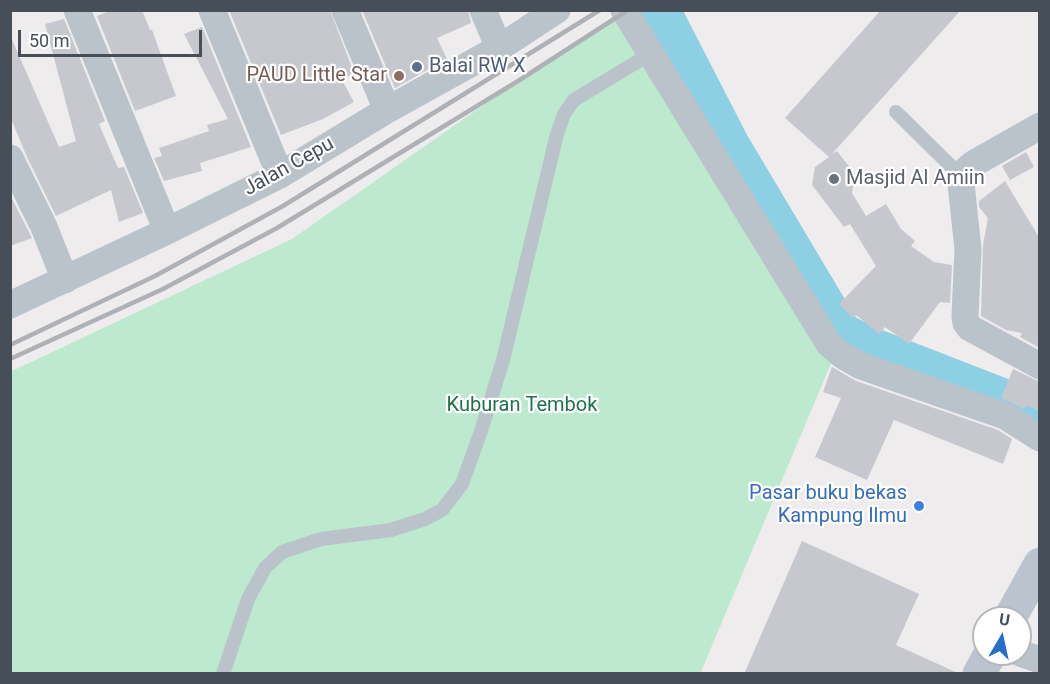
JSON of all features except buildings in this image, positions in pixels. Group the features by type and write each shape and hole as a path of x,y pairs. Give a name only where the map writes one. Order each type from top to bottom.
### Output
{"street":[{"path":"77,10 167,231"},
{"path":"212,10 280,175"},
{"path":"345,10 387,110"},
{"path":"483,10 499,48"},
{"name":"Jalan Cepu","path":"10,304 65,280 280,175 387,110 499,48 557,10"},
{"path":"624,10 829,344 861,366 1005,416 1040,438"},
{"path":"1040,126 973,164 966,170 961,184 968,249 966,323 970,328 1040,366"},
{"path":"10,158 44,227 65,280"},
{"path":"1017,606 1040,564"}],"lane":[{"path":"223,674 248,599 265,568 282,552 321,539 391,530 425,519 442,510 462,484 503,360 557,134 564,114 574,100 650,54"},
{"path":"896,112 962,177"}],"green space":[{"name":"Kuburan Tembok","path":"628,10 641,11 838,347 700,674 11,673 10,372 292,239 518,81"}],"waterway":[{"path":"658,10 728,146 840,334 865,347 1040,415"}],"railway":[{"path":"10,345 155,276 283,206 600,10"},
{"path":"10,359 163,289 277,228 518,81 628,10"}],"place":[{"name":"Balai RW X","path":"417,67"},
{"name":"PAUD Little Star","path":"399,76"},
{"name":"Masjid Al Amiin","path":"834,179"},
{"name":"Pasar buku bekas Kampung Ilmu","path":"919,506"}]}
